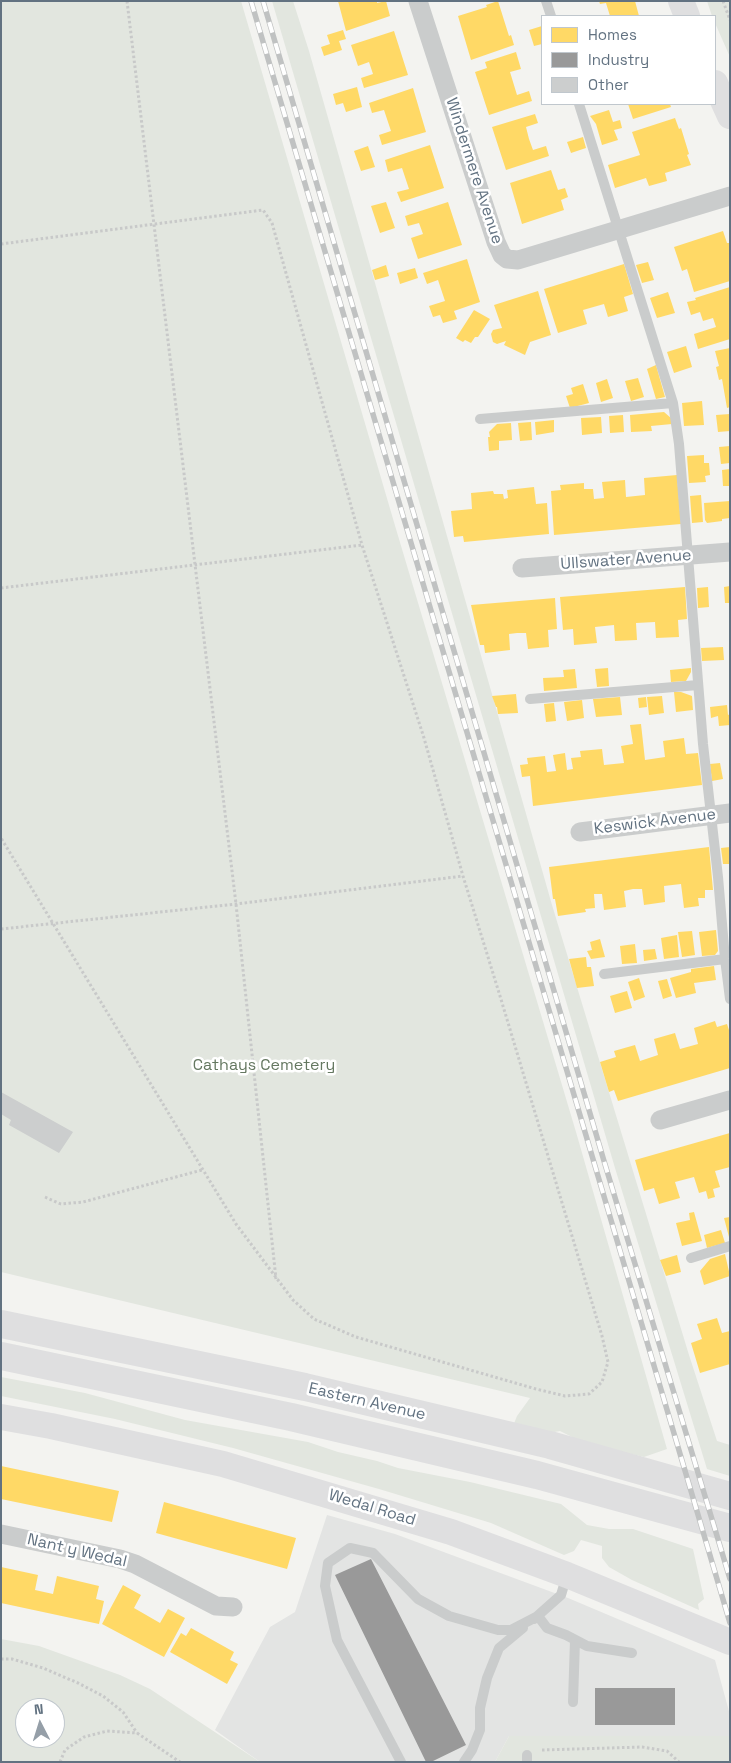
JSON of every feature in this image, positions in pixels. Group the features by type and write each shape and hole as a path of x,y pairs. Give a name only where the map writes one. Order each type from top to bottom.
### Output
{"highway":[{"name":"Eastern Avenue","path":"1,1324 333,1393 550,1445 730,1496"},
{"name":"Eastern Avenue","path":"1,1356 292,1417 537,1475 730,1528"}],"street":[{"name":"Windermere Avenue","path":"418,1 496,242 502,255 507,259 518,260 730,196"},
{"path":"682,1 687,15"},
{"path":"716,85 730,116"},
{"name":"Ullswater Avenue","path":"522,568 730,552"},
{"name":"Keswick Avenue","path":"580,832 730,813"},
{"path":"660,1120 730,1100"},
{"name":"Wedal Road","path":"1,1416 222,1464 451,1532 567,1575 730,1642"},
{"name":"Nant y Wedal","path":"1,1534 120,1559 135,1564 216,1606 233,1607"}],"lane":[{"path":"546,1 551,15"},
{"path":"579,105 673,403 679,444 710,815 730,999"},
{"path":"480,419 673,403"},
{"path":"530,698 698,685"},
{"path":"604,974 725,959"},
{"path":"691,1258 730,1246"},
{"path":"400,1762 336,1640 325,1586 328,1563 350,1548 373,1553 418,1599 449,1616 498,1630 512,1630 538,1616"},
{"path":"464,1762 472,1750 480,1730 480,1708 487,1678 498,1648 561,1595 567,1575"},
{"path":"538,1616 547,1628 587,1646 632,1653"},
{"path":"573,1702 575,1640"}],"path":[{"path":"127,1 236,904 276,1280"},
{"path":"724,1 730,20"},
{"path":"1,244 263,210 272,223 362,545 424,738 463,876 602,1336 608,1362 602,1382 589,1394 564,1396 356,1337 314,1319 293,1300 276,1280 236,1224 1,838"},
{"path":"1,588 362,545"},
{"path":"1,929 236,904 463,876"},
{"path":"45,1197 61,1204 83,1202 202,1170"},
{"path":"1,1659 12,1659 43,1668 102,1696 122,1712 137,1733 180,1762"},
{"path":"60,1762 65,1750 84,1737 107,1731 137,1733"},
{"path":"527,1758 535,1750 642,1747 667,1750 679,1762"}],"shaded area":[{"path":"327,1515 395,1534 568,1598 715,1660 730,1715 730,1736 509,1736 495,1762 260,1762 215,1730 270,1627 295,1612"}],"green space":[{"name":"Cathays Cemetery","path":"1,1 241,1 576,1132 667,1449 644,1457 578,1440 560,1431 549,1433 513,1426 517,1416 530,1398 1,1272"},
{"path":"272,1 293,1 309,51 552,905 717,1441 730,1445 730,1476 707,1469 615,1168"},
{"path":"707,1 730,1 730,57 716,25 716,15 712,15"},
{"path":"1,1377 85,1393 185,1420 308,1442 398,1468 470,1482 561,1504 587,1525 609,1529 633,1529 693,1549 704,1599 698,1604 699,1610 632,1580 609,1567 602,1558 602,1546 581,1540 574,1551 564,1555 491,1523 379,1489 233,1448 115,1419 1,1396"},
{"path":"1,1639 39,1646 120,1675 150,1689 260,1762 1,1762"},
{"path":"509,1736 730,1736 730,1762 495,1762"}],"building: Homes":[{"path":"338,1 377,1 377,3 386,1 390,16 346,31"},
{"path":"498,1 509,36 511,35 514,45 471,60 458,16 487,7 486,5"},
{"path":"599,1 635,1 639,15 610,15 606,3 600,4"},
{"path":"541,26 541,44 534,46 529,30"},
{"path":"343,30 346,39 339,41 342,50 324,56 321,47 330,44 327,35"},
{"path":"394,31 408,75 364,88 361,78 373,74 369,62 358,66 351,45"},
{"path":"516,52 521,69 510,72 517,95 529,91 532,101 489,115 475,72 487,68 485,62"},
{"path":"357,87 362,107 346,112 343,103 336,105 333,94"},
{"path":"413,88 426,132 382,145 379,135 391,131 384,110 372,113 369,103"},
{"path":"628,105 670,105 671,107 633,119"},
{"path":"609,110 613,122 620,120 622,128 614,130 618,140 602,145 596,124 590,116"},
{"path":"535,114 538,123 526,127 529,139 533,150 546,146 549,156 506,170 492,127"},
{"path":"675,118 679,129 681,128 691,165 665,173 667,181 649,186 646,178 615,188 608,165 640,155 632,132"},
{"path":"583,137 586,148 571,153 567,142"},
{"path":"430,145 444,188 401,202 397,192 409,189 402,168 388,172 385,160"},
{"path":"368,146 375,167 361,171 354,151"},
{"path":"551,170 558,190 565,188 568,197 561,200 564,210 522,224 510,183"},
{"path":"386,202 395,228 380,233 371,206"},
{"path":"448,202 462,245 418,259 411,238 423,234 419,223 408,226 405,216"},
{"path":"723,231 727,243 730,243 730,281 694,292 687,269 682,271 674,247"},
{"path":"467,259 480,302 454,311 457,319 443,323 440,315 433,317 429,306 445,301 438,280 427,284 423,273"},
{"path":"648,262 654,280 642,283 636,265"},
{"path":"624,264 633,294 624,297 628,311 608,317 604,304 583,310 587,324 558,333 544,289"},
{"path":"386,265 389,276 375,280 372,270"},
{"path":"415,268 418,278 400,284 397,273"},
{"path":"730,287 730,339 698,349 694,334 716,327 713,318 703,321 700,312 691,315 687,302"},
{"path":"538,291 551,335 530,342 525,355 504,345 506,341 497,344 493,342 491,334 493,330 502,328 494,305"},
{"path":"668,292 675,313 657,318 650,298"},
{"path":"474,310 490,319 478,337 475,337 471,343 465,340 463,342 456,338"},
{"path":"686,346 692,367 674,373 667,352"},
{"path":"730,348 730,407 727,408 722,379 719,380 716,367 719,366 715,351"},
{"path":"656,365 665,397 656,399 647,369"},
{"path":"638,378 644,397 631,401 625,381"},
{"path":"607,379 613,398 601,402 596,383"},
{"path":"583,384 589,403 570,408 566,396 573,394 571,388"},
{"path":"702,401 704,425 684,426 682,403"},
{"path":"664,412 671,418 672,424 651,426 652,431 631,432 630,415"},
{"path":"730,414 730,431 718,432 716,415"},
{"path":"623,415 624,432 610,433 609,416"},
{"path":"601,417 602,433 582,435 581,418"},
{"path":"554,420 554,432 536,435 535,422"},
{"path":"531,422 532,440 520,441 518,423"},
{"path":"511,423 512,440 499,441 499,450 489,451 489,432 497,424"},
{"path":"730,446 730,463 721,464 719,447"},
{"path":"704,455 704,463 709,463 710,475 705,476 706,482 689,483 687,456"},
{"path":"730,469 730,486 723,486 722,470"},
{"path":"677,475 681,524 554,535 551,491 561,490 560,485 584,483 584,489 593,489 594,499 604,498 602,482 625,480 626,497 645,495 644,478"},
{"path":"534,487 536,504 547,503 549,534 464,542 463,536 454,537 451,511 472,509 471,493 493,491 494,494 503,494 504,499 508,498 507,490"},
{"path":"701,495 703,522 692,523 690,496"},
{"path":"730,501 730,518 707,523 705,520 704,503"},
{"path":"730,586 730,603 725,603 724,587"},
{"path":"685,587 687,619 678,620 679,637 656,638 655,622 636,623 637,640 615,641 614,625 595,627 597,643 574,645 573,629 563,630 560,597"},
{"path":"708,587 709,607 698,608 697,588"},
{"path":"555,598 557,629 548,630 549,647 528,649 526,633 517,633 509,634 510,650 485,653 484,645 480,645 471,605"},
{"path":"723,647 724,660 702,661 701,648"},
{"path":"608,668 609,686 597,687 595,669"},
{"path":"691,668 686,681 671,682 670,670"},
{"path":"575,669 577,688 544,691 543,678 564,677 563,670"},
{"path":"674,692 681,692 692,696 693,710 676,712"},
{"path":"516,694 518,713 498,714 492,696"},
{"path":"662,696 664,713 649,715 647,697"},
{"path":"620,697 622,715 596,717 593,699"},
{"path":"646,697 647,707 639,708 638,698"},
{"path":"582,700 584,718 567,721 564,702"},
{"path":"554,703 556,721 546,722 544,704"},
{"path":"727,705 728,715 730,714 730,725 719,726 718,716 711,718 710,707"},
{"path":"641,724 645,760 665,757 663,741 684,738 686,754 698,753 702,785 533,806 530,776 522,777 520,765 528,764 527,758 545,756 547,772 556,771 553,755 565,753 567,770 573,769 571,758 581,757 580,751 602,749 604,765 624,763 621,746 633,744 630,725"},
{"path":"720,763 723,779 712,781 710,764"},
{"path":"709,847 713,890 705,890 705,898 698,898 699,906 684,908 681,884 664,886 665,902 644,905 642,889 633,889 624,891 626,907 604,910 602,894 594,894 595,908 585,909 586,912 558,916 555,899 553,899 549,867"},
{"path":"730,847 730,864 723,864 721,848"},
{"path":"716,930 718,951 715,955 702,956 699,932"},
{"path":"692,931 695,955 682,957 678,932"},
{"path":"677,935 679,957 664,959 661,938"},
{"path":"600,939 605,957 591,959 587,951 592,950 590,942"},
{"path":"635,944 637,963 622,964 620,946"},
{"path":"655,949 657,959 644,961 643,950"},
{"path":"586,957 587,967 591,967 594,986 577,988 569,959"},
{"path":"714,966 716,980 694,983 696,993 676,998 670,978 691,972 691,969"},
{"path":"639,978 645,997 634,1001 628,982"},
{"path":"667,979 672,996 663,999 658,981"},
{"path":"627,991 632,1008 615,1013 610,996"},
{"path":"715,1021 717,1027 727,1024 730,1033 730,1068 618,1101 614,1090 609,1092 600,1062 616,1057 614,1051 635,1045 640,1061 658,1055 654,1039 675,1033 680,1049 698,1044 694,1028"},
{"path":"730,1133 730,1167 715,1171 720,1187 713,1189 715,1197 708,1199 706,1191 699,1193 694,1177 675,1182 680,1198 659,1204 654,1188 644,1191 635,1160"},
{"path":"694,1212 702,1241 682,1246 676,1223 690,1220 689,1213"},
{"path":"730,1217 730,1237 729,1237 724,1218"},
{"path":"721,1230 725,1243 707,1248 704,1235"},
{"path":"725,1254 730,1276 704,1285 700,1271 710,1259"},
{"path":"677,1255 681,1272 666,1276 660,1260"},
{"path":"717,1318 722,1333 730,1331 730,1364 700,1373 691,1343 702,1339 697,1324"},
{"path":"1,1466 119,1491 112,1522 1,1499"},
{"path":"164,1502 296,1538 287,1569 156,1533"},
{"path":"1,1567 38,1575 35,1590 53,1594 57,1576 99,1586 96,1599 104,1601 99,1624 1,1603"},
{"path":"123,1585 141,1595 134,1608 160,1623 168,1609 185,1618 164,1657 102,1624"},
{"path":"191,1628 234,1652 230,1660 238,1664 227,1684 170,1652 181,1633 186,1636"}],"building: Industry":[{"path":"371,1559 466,1745 431,1762 426,1762 335,1575"},
{"path":"595,1688 675,1688 675,1725 595,1725"}],"building: Other":[{"path":"1,1092 73,1132 59,1153 9,1125 11,1120 1,1114"}],"railway":[{"path":"251,1 730,1623"},
{"path":"263,1 604,1161 730,1579"}]}
